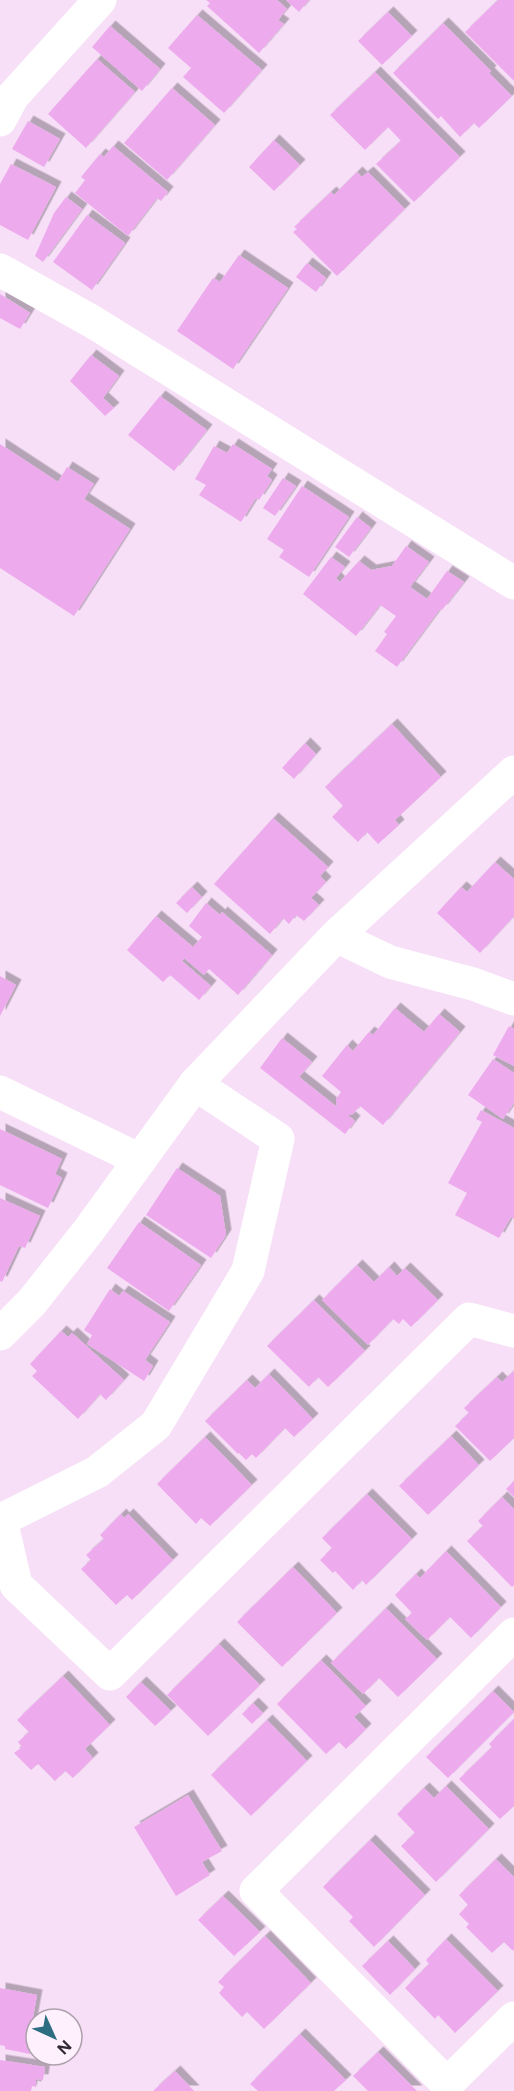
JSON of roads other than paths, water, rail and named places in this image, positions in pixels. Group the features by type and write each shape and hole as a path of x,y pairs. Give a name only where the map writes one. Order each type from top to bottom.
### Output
{"street":[{"path":"0,120 13,96 100,0"},
{"path":"0,270 93,322 514,583"},
{"path":"0,1334 32,1302 89,1230 195,1084 336,936 514,772"},
{"path":"336,936 390,962 473,984 514,999"},
{"path":"195,1084 278,1139 248,1271 156,1425 97,1472 1,1520 16,1585 110,1674 469,1319 514,1331"},
{"path":"0,1092 140,1160"},
{"path":"514,1634 256,1891 447,2084 514,2018"}]}
